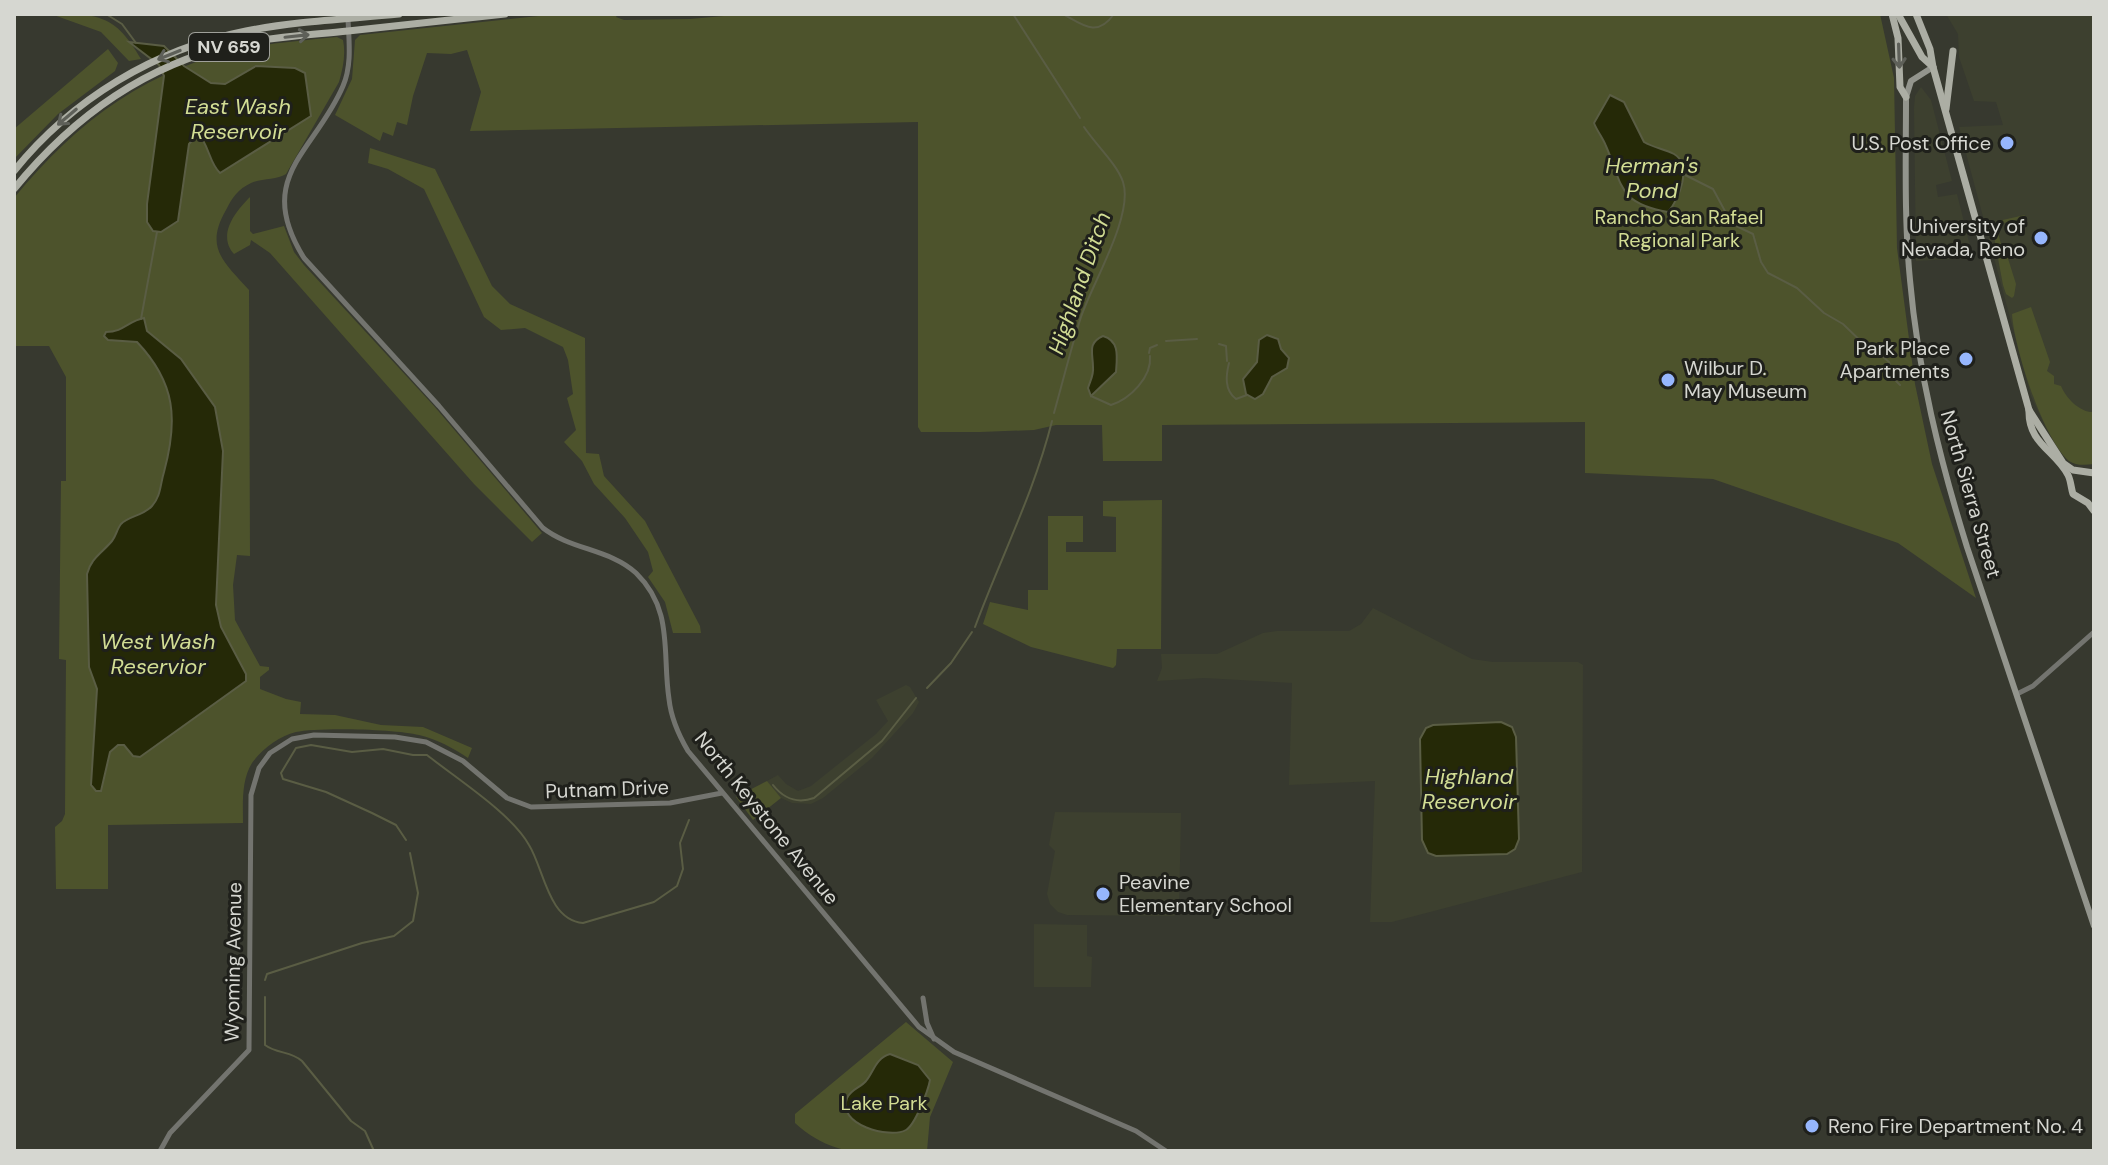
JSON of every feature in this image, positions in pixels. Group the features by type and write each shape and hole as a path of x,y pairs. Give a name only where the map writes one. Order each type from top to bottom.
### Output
{"main road":[{"name":"NV 659","path":"14,171 69,115 146,65 226,36 274,27 399,14"},
{"name":"NV 659","path":"14,189 62,136 118,93 181,62 234,45 505,14"},
{"path":"1895,14 1922,57 1933,67"},
{"path":"1895,14 1900,87 1906,97"},
{"path":"1916,14 1930,49 2018,380 2029,410 2063,463 2073,470 2094,473"},
{"path":"1946,111 1953,51"},
{"path":"133,84 134,78 146,65"},
{"path":"1906,97 1911,81 1933,67"},
{"path":"118,93 128,74"},
{"name":"North Sierra Street","path":"1906,97 1910,279 1927,398 1948,485 2094,926"},
{"path":"2029,410 2029,422 2036,438 2066,472 2073,494 2094,511"},
{"path":"2070,484 2081,471"},
{"path":"2083,500 2094,497"}],"street":[{"name":"North Keystone Avenue","path":"348,19 349,60 343,87 295,160 288,177 286,212 295,243 310,265 439,406 543,528 565,541 616,560 646,583 663,617 667,644 667,686 674,721 688,751 919,1027 960,1055 1136,1131 1166,1151"},
{"path":"2017,694 2033,686 2094,632"},
{"name":"Putnam Drive","path":"277,748 284,742 305,735 417,740 458,757 507,798 531,807 670,803 722,793"},
{"name":"Wyoming Avenue","path":"160,1151 170,1133 249,1050 251,795 259,768 277,748"},
{"path":"923,998 927,1023 934,1039"}],"shaded area":[{"name":"University of Nevada, Reno","path":"1946,14 2094,14 2094,464 2068,460 2046,428 2031,396 1959,127 2003,125 1996,102 1974,101 1959,57 1958,34"},
{"path":"1921,87 1931,100 1952,181 1936,185 1938,197 1957,194 1973,258 1916,261 1914,108 1915,96"},
{"path":"1373,608 1472,659 1493,662 1578,662 1583,665 1582,872 1392,922 1370,922 1375,781 1289,785 1292,683 1204,678 1157,681 1162,668 1161,654 1217,654 1263,633 1277,631 1349,631 1361,624"},
{"path":"906,685 919,702 913,713 872,758 823,798 811,804 792,803 772,789 767,781 778,775 798,791 811,786 876,734 888,721 876,700"},
{"path":"1055,812 1181,813 1179,912 1174,916 1067,915 1058,912 1050,904 1047,894 1055,851 1049,845"},
{"path":"1034,924 1087,925 1087,956 1092,957 1091,987 1034,987"}],"green space":[{"path":"51,14 93,16 104,20 123,33 141,59 129,61 101,32"},
{"name":"Rancho San Rafael Regional Park","path":"557,14 618,14 616,17 624,20 746,14 1880,14 1894,78 1897,248 1915,384 1932,464 1976,598 1898,543 1713,479 1585,473 1585,422 1162,425 1162,461 1103,461 1102,425 921,432 918,427 918,122 470,131 481,92 467,50 451,54 427,53 407,125 397,122 393,136 383,132 380,141 335,115 352,79 355,40 360,35"},
{"path":"337,37 343,40 344,50 339,82 286,174 255,181 239,191 226,210 217,235 220,254 249,290 250,556 237,555 233,585 235,620 260,666 269,667 260,677 260,689 301,702 300,714 335,715 381,725 423,727 472,748 468,758 432,739 393,731 306,730 290,734 271,744 248,770 244,785 243,823 108,825 108,889 56,889 55,827 65,814 66,660 59,659 61,481 66,481 66,377 49,346 14,346 14,198 64,144 91,121 149,83 215,56 263,45"},
{"path":"108,49 118,63 115,71 58,114 14,159 14,129"},
{"path":"370,148 435,169 492,286 510,304 585,338 586,453 599,454 604,476 645,521 701,633 673,633 665,602 648,577 653,571 648,552 625,518 594,484 582,461 564,442 576,430 567,398 573,394 563,347 525,328 501,330 484,317 424,189 388,169 368,163"},
{"path":"250,197 250,231 253,234 284,226 294,252 304,265 434,406 542,533 532,542 474,484 270,253 251,240 250,245 234,254 227,239 230,224"},
{"path":"2025,215 1996,225 2001,244 2009,243 2010,247 2005,249 2016,284 2012,298 2006,294 2003,285 1992,226 1998,221"},
{"path":"2031,307 2050,362 2047,371 2054,376 2054,384 2061,386 2079,407 2094,412 2094,464 2069,461 2059,450 2040,414 2024,369 2012,314"},
{"path":"1162,500 1161,649 1117,649 1113,668 1031,647 983,624 990,602 1028,610 1028,590 1048,590 1048,516 1083,516 1083,542 1066,542 1066,552 1116,552 1116,517 1103,516 1103,501"},
{"path":"767,781 781,798 753,820 736,797"},
{"name":"Lake Park","path":"906,1022 953,1062 930,1117 927,1151 857,1152 841,1149 826,1144 795,1123 795,1114"}],"water":[{"name":"East Wash Reservoir","path":"129,42 164,46 184,66 211,83 225,84 256,66 295,68 305,73 311,116 220,173 198,134 189,144 178,221 161,232 153,231 147,222 147,204 164,76 159,65"},
{"name":"Herman's Pond","path":"1610,95 1624,102 1644,142 1671,152 1680,159 1683,166 1682,183 1668,212 1639,203 1630,197 1620,182 1594,123"},
{"name":"West Wash Reservior","path":"144,318 147,331 181,359 215,407 223,451 216,605 221,627 246,674 246,681 140,757 133,756 124,745 118,745 110,752 101,791 96,791 91,785 97,689 89,667 87,574 121,524 144,512 155,502 171,436 172,419 166,387 150,357 137,342 108,340 104,336 106,332"},
{"path":"1267,335 1278,339 1281,349 1289,358 1287,368 1272,377 1263,394 1255,399 1246,394 1243,379 1257,362 1259,340"},
{"path":"1103,336 1115,346 1116,372 1091,396 1088,388 1093,373 1092,349"},
{"name":"Highland Reservoir","path":"1501,722 1512,727 1516,737 1519,839 1515,849 1507,854 1436,856 1428,853 1422,840 1420,739 1426,728 1433,725"},
{"path":"890,1054 918,1065 930,1080 910,1127 888,1133 866,1128 849,1116 846,1107 849,1095 866,1081 881,1058"}],"waterway":[{"path":"106,14 122,24 136,43"},
{"name":"Highland Ditch","path":"1013,14 1080,118"},
{"name":"Highland Ditch","path":"1063,14 1090,27 1102,26 1114,14"},
{"name":"Highland Ditch","path":"1054,413 1081,317 1117,231 1125,196 1116,168 1084,127"},
{"path":"1683,174 1713,189 1732,224 1753,234 1761,262 1768,273 1797,288 1824,313 1843,324 1869,349 1882,356 1889,362 1900,385"},
{"path":"141,319 157,232"},
{"path":"1166,341 1197,339"},
{"path":"1219,344 1226,346 1227,361"},
{"path":"1149,353 1150,348 1157,345"},
{"path":"1091,396 1111,405 1125,398 1144,379 1150,356"},
{"path":"1229,363 1229,391 1236,399 1247,395"},
{"name":"Highland Ditch","path":"975,627 1027,499 1052,421"},
{"name":"Highland Ditch","path":"927,688 951,663 972,632"},
{"name":"Highland Ditch","path":"773,785 791,799 814,798 882,741 916,698"},
{"name":"Highland Ditch","path":"406,840 396,825 372,813 326,792 283,779 281,773 296,748 311,745 352,752 383,749 427,755 510,821 529,845 554,903 571,920 583,923 654,902 677,886 683,869 680,843 689,820"},
{"name":"Highland Ditch","path":"265,980 267,974 362,943 394,936 413,921 418,893 410,853"},
{"name":"Highland Ditch","path":"265,997 265,1045 302,1061 351,1121 365,1131 374,1151"}],"place":[{"name":"U.S. Post Office","path":"2007,143"},
{"name":"University of Nevada, Reno","path":"2041,238"},
{"name":"Park Place Apartments","path":"1966,359"},
{"name":"Wilbur D. May Museum","path":"1668,380"},
{"name":"Peavine Elementary School","path":"1103,894"},
{"name":"Reno Fire Department No. 4","path":"1812,1126"}]}
